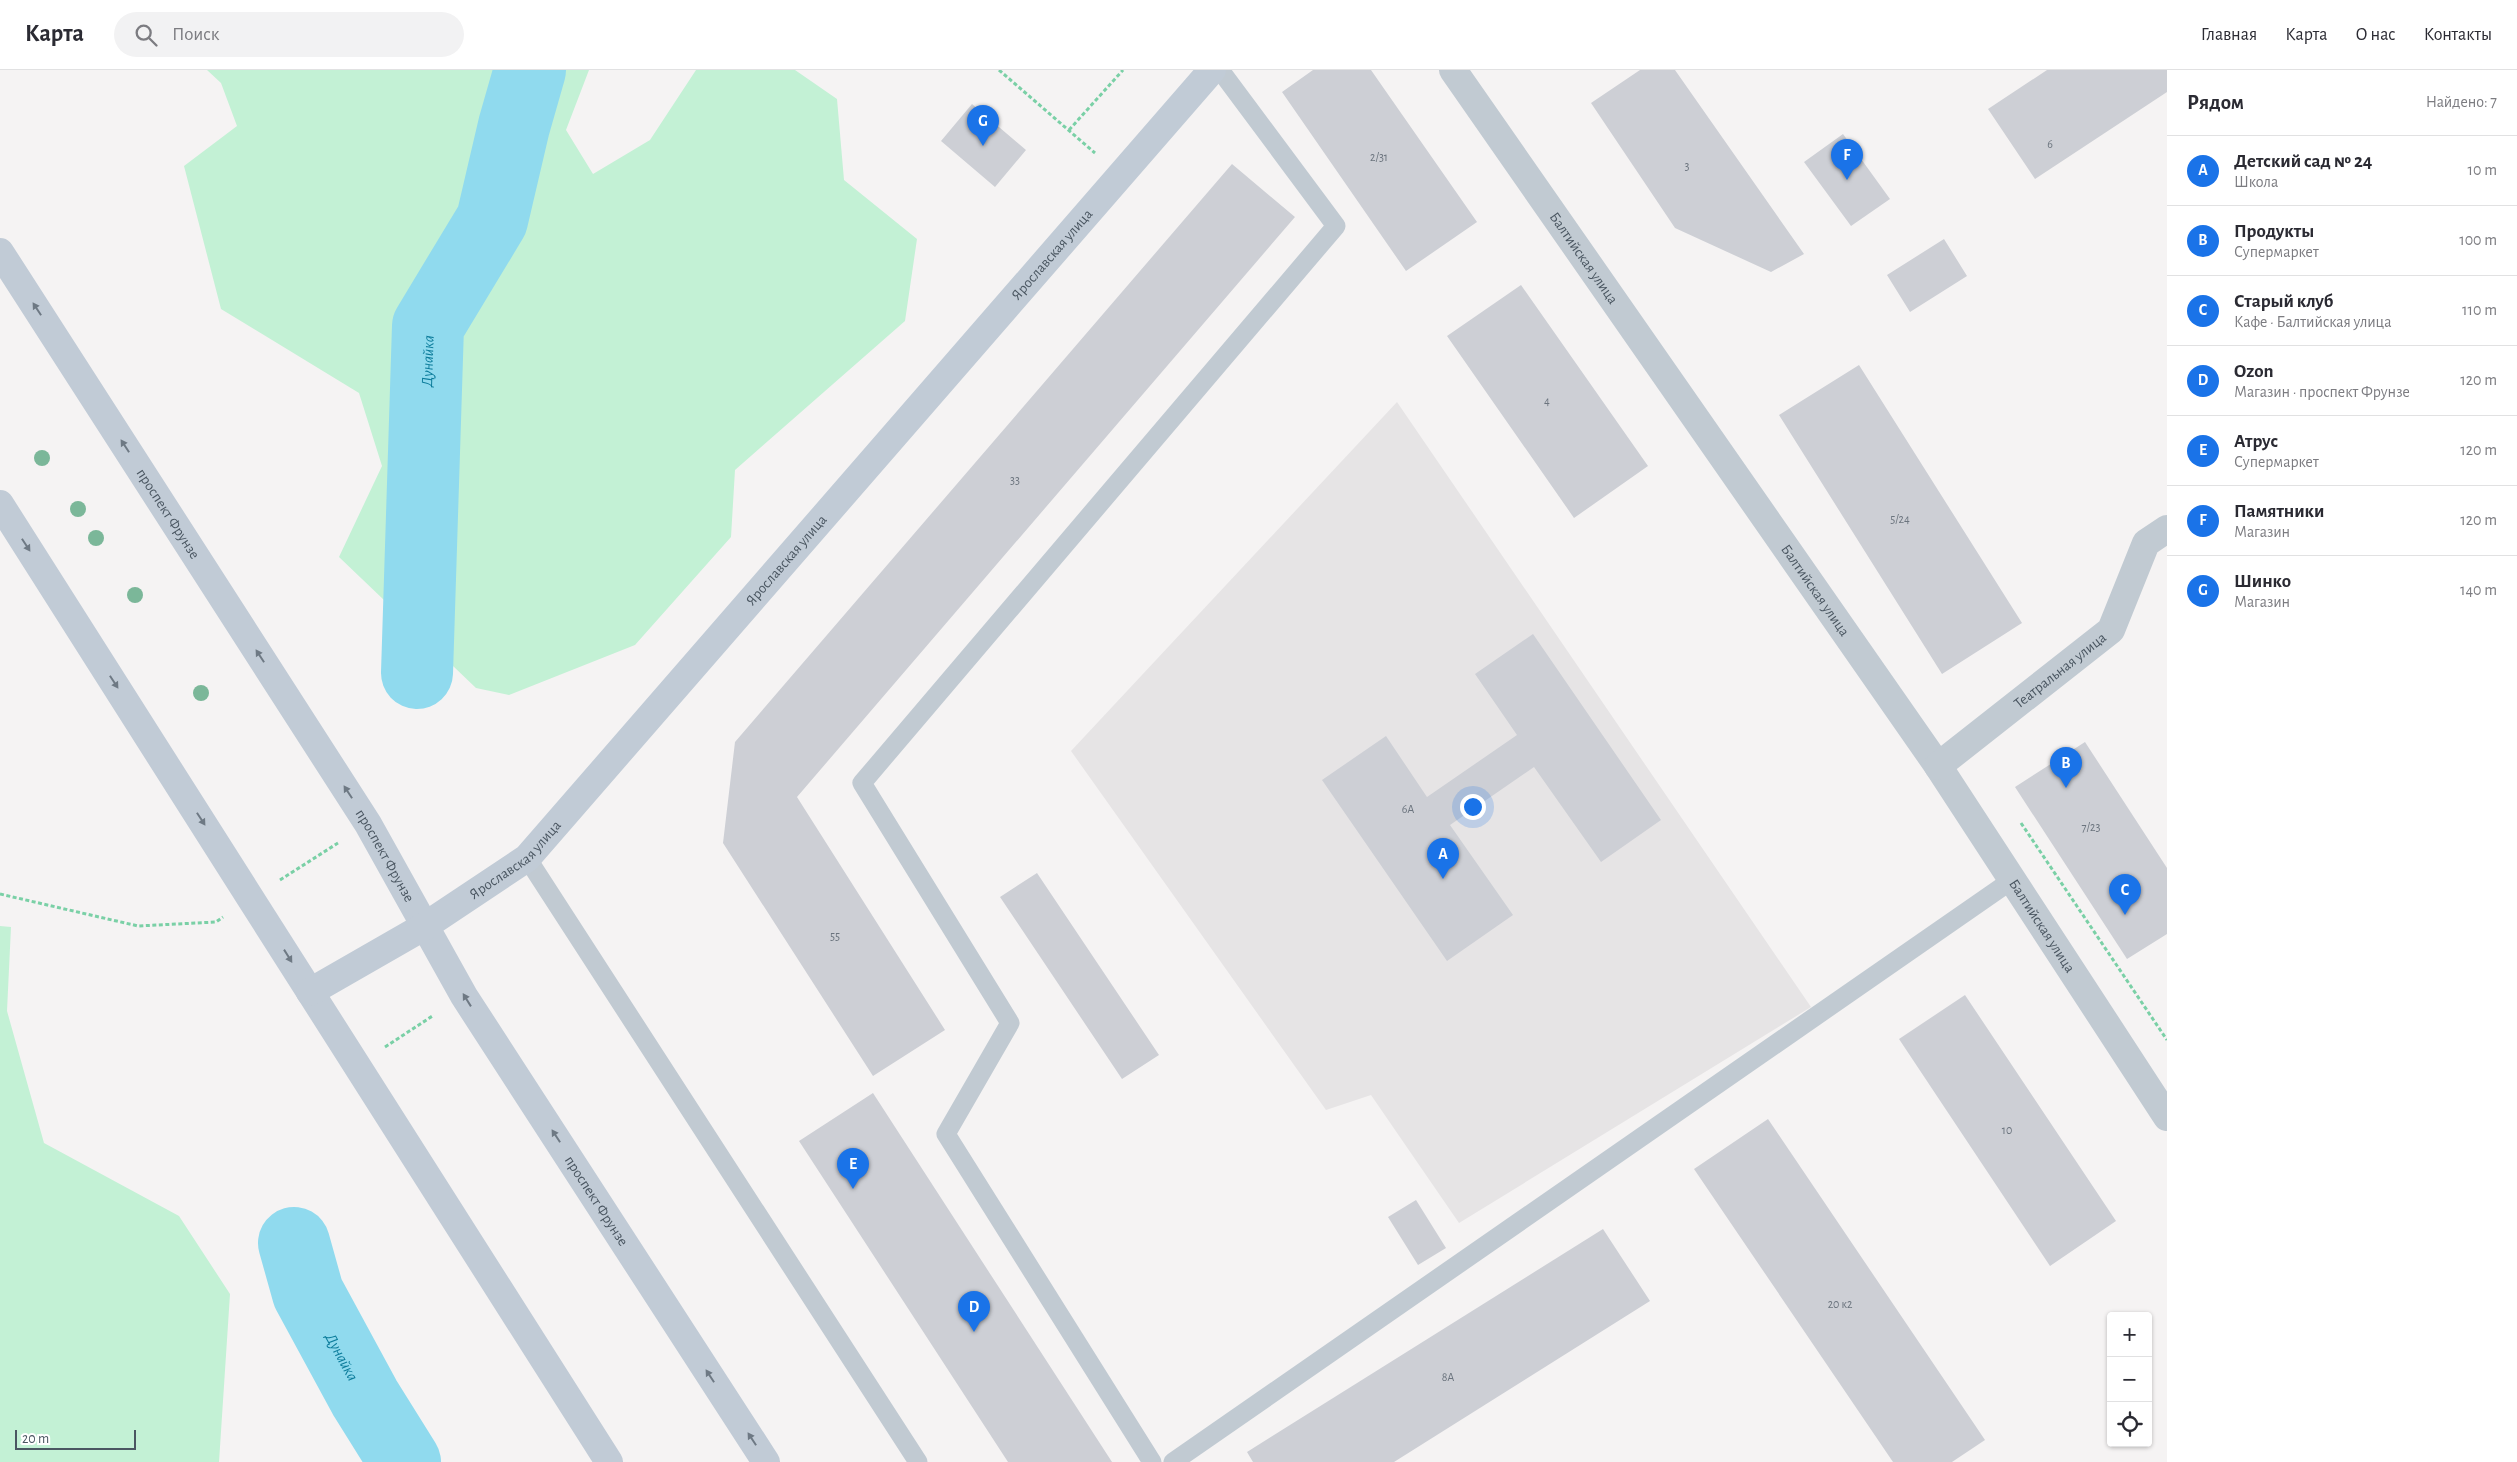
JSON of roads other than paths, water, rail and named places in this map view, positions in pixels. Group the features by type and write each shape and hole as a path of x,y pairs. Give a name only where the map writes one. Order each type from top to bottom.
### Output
{"main road":[{"name":"Ярославская улица","path":"310,992 425,926 527,858 1212,70"},
{"name":"проспект Фрунзе","path":"0,252 368,824 464,996 766,1462"},
{"path":"0,504 252,898 355,1066 609,1462"}],"street":[{"name":"Балтийская улица","path":"1453,70 1938,766 2167,1117"},
{"name":"Театральная улица","path":"1938,766 2111,630 2146,542 2167,529"}],"lane":[{"path":"1152,1462 946,1134 1010,1023 862,783 1336,226 1220,70"},
{"path":"527,858 918,1462"},
{"path":"1172,1462 2012,880"}],"waterway":[{"name":"Дунайка","path":"417,673 428,326 492,220 514,126 530,70"},
{"name":"Дунайка","path":"294,1243 308,1293 365,1398 405,1462"}],"place":[{"name":"Шинко","path":"983,146"},
{"name":"Памятники","path":"1847,180"},
{"name":"Продукты","path":"2066,788"},
{"name":"Детский сад № 24","path":"1443,879"},
{"name":"Старый клуб","path":"2125,915"},
{"name":"Атрус","path":"853,1189"},
{"name":"Ozon","path":"974,1332"}]}
